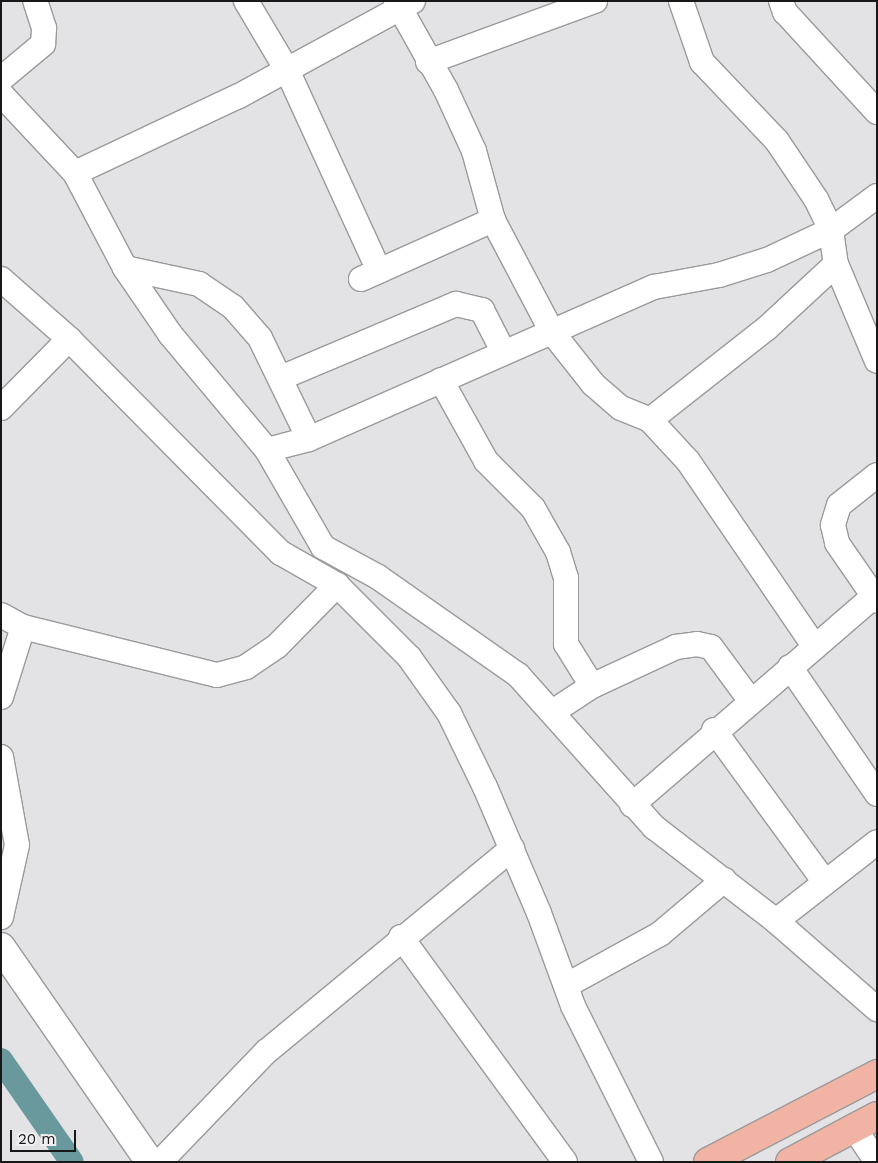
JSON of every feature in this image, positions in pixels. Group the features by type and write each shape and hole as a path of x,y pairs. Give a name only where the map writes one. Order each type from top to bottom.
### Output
{"main road":[{"path":"708,1162 877,1074"},
{"path":"790,1162 866,1122"}],"street":[{"path":"1,79 43,44 44,28 34,1"},
{"path":"246,1 287,70 370,275 493,220"},
{"path":"428,62 596,1"},
{"path":"681,1 702,62 778,141 831,230 836,264 877,361"},
{"path":"781,1 785,12 877,112"},
{"path":"75,173 287,70 404,4 428,62 474,151 493,220 552,332 593,384 621,408 650,420 688,460 815,647"},
{"path":"1,94 75,173 125,268 170,334 267,450 323,547 378,577 518,675 554,711 632,804 776,920 877,1009"},
{"path":"267,450 309,439 503,351 552,332 654,286 727,273 831,230 877,196"},
{"path":"650,420 767,328 836,264"},
{"path":"125,268 199,284 233,307 260,338 283,377 309,439"},
{"path":"1,279 69,339 281,553 337,585 409,656 449,713 512,848 594,1054 651,1162"},
{"path":"283,377 456,304 482,310 503,351"},
{"path":"1,408 69,339"},
{"path":"441,380 481,453 532,508 558,552 566,578 566,644 592,686"},
{"path":"632,804 714,730 874,599 837,543 832,525 839,505 877,476"},
{"path":"305,568 323,547"},
{"path":"1,615 23,627 217,675 246,667 277,646 337,585"},
{"path":"1,697 23,627"},
{"path":"554,711 592,686 676,648 696,644 711,648 750,700"},
{"path":"790,667 877,794"},
{"path":"714,730 825,882"},
{"path":"1,757 17,845 1,917"},
{"path":"776,920 877,842"},
{"path":"160,1162 267,1051 401,937 512,848"},
{"path":"567,985 660,934 724,880"},
{"path":"401,937 564,1162"},
{"path":"1,947 150,1162"},
{"path":"866,1122 877,1162"}],"waterway":[{"path":"1,1060 72,1162"}]}
